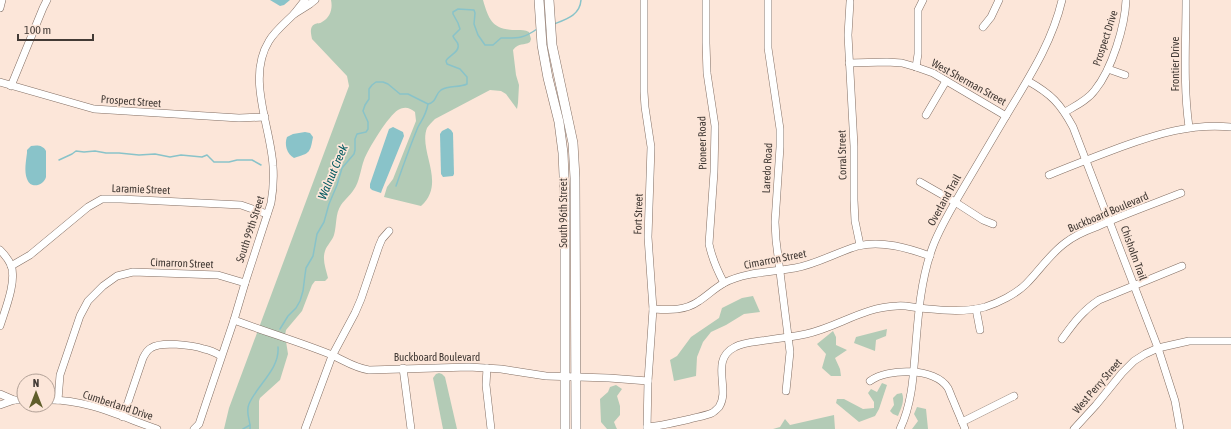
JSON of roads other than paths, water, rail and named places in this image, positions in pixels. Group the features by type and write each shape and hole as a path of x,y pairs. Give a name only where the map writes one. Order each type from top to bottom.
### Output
{"main road":[{"name":"South 96th Street","path":"544,4 542,45 548,78 560,122 563,153 565,198 565,429"},
{"name":"South 96th Street","path":"544,4 572,143 575,171 576,429"}],"street":[{"path":"0,8 2,0"},
{"path":"11,86 47,0"},
{"name":"South 99th Street","path":"194,429 199,424 234,320 244,282 273,192 274,166 259,82 263,54 273,34 306,0"},
{"name":"South 99th Street","path":"294,14 314,0"},
{"name":"Fort Street","path":"644,0 644,92 651,148 648,237 652,309 647,428"},
{"name":"Pioneer Road","path":"706,0 707,73 715,132 709,244 715,267 724,283"},
{"name":"Laredo Road","path":"768,0 768,48 780,129 775,222 779,270 789,336 790,352 786,391"},
{"path":"916,67 918,54 918,10 923,0"},
{"path":"983,26 992,17 999,0"},
{"name":"Overland Trail","path":"900,429 906,416 912,392 922,284 930,256 941,227 1042,55 1051,34 1062,0"},
{"name":"Prospect Drive","path":"1065,112 1092,94 1103,79 1121,31 1126,11 1126,0"},
{"name":"Frontier Drive","path":"1186,0 1185,83 1188,127"},
{"name":"Corral Street","path":"850,2 848,35 854,146 854,200 855,221 860,245"},
{"name":"West Sherman Street","path":"850,63 887,62 902,63 916,67 933,73 1006,116"},
{"path":"1108,69 1124,75"},
{"path":"926,116 946,81"},
{"name":"Chisholm Trail","path":"1028,81 1053,97 1065,112 1073,127 1158,348 1175,401 1180,429"},
{"name":"Prospect Street","path":"0,82 94,109 238,118 265,117"},
{"path":"1049,175 1086,159 1153,135 1188,127 1231,127"},
{"path":"920,182 955,202 982,220 993,224"},
{"name":"Buckboard Boulevard","path":"647,428 713,413 718,408 723,394 721,370 722,361 724,356 736,346 750,342 808,333 869,310 883,307 899,306 964,311 994,303 1013,294 1025,285 1065,242 1110,220 1181,194"},
{"name":"Laramie Street","path":"11,266 30,254 88,207 102,199 241,205 267,214"},
{"path":"305,429 332,356 355,313 379,246 382,239 389,231"},
{"name":"Cimarron Street","path":"652,309 675,310 688,307 698,302 724,283 743,276 808,265 860,245 887,245 930,256"},
{"path":"0,250 11,266 12,280 11,293 0,326"},
{"path":"1062,339 1087,308 1099,300 1182,266"},
{"name":"Cimarron Street","path":"58,400 60,375 80,316 88,301 103,286 117,276 133,272 218,275 244,282"},
{"path":"976,309 980,330"},
{"name":"Buckboard Boulevard","path":"234,320 332,356 360,368 369,370 469,367 513,370 546,376 648,381"},
{"name":"West Perry Street","path":"1074,429 1096,406 1122,373 1134,361 1146,354 1158,348 1189,341 1231,341"},
{"path":"123,417 143,358 146,352 152,347 163,345 190,346 204,349 222,356"},
{"path":"403,368 410,429"},
{"path":"487,368 486,385 491,429"},
{"path":"870,381 884,374 898,372 914,372 928,375 939,380 948,388 965,429"},
{"path":"0,394 14,400"},
{"path":"962,422 1014,396"},
{"path":"0,405 14,400"},
{"name":"Cumberland Drive","path":"58,400 89,405 157,429"}],"water":[{"path":"270,0 290,0 284,5 280,6"},
{"path":"393,127 403,132 404,136 381,193 372,190 370,188 370,184 389,129"},
{"path":"448,128 453,133 454,174 453,176 443,177 441,174 440,134"},
{"path":"305,132 310,133 313,137 310,149 303,155 294,158 287,149 287,137 293,134"},
{"path":"31,146 40,146 46,151 46,177 43,182 37,185 31,184 26,176 27,150"}],"waterway":[{"name":"Walnut Creek","path":"554,24 572,16 578,9 581,0"},
{"name":"Walnut Creek","path":"280,329 300,301 306,268 313,256 317,234 324,222 342,168 354,154 355,139 357,134 366,132 368,129 368,122 363,111 369,99 369,89 372,85 376,82 383,82 388,84 400,94 408,94 428,104 433,102 441,90 467,84 467,77 460,69 447,64 446,61 456,52 458,47 453,36 460,29 453,14 453,12 458,9 474,10 474,24 478,35 485,45 493,45 501,38 516,38 524,36 537,29"},
{"path":"396,186 412,141 425,114 428,104"},
{"path":"59,160 76,151 95,151 139,155 155,154 170,157 181,155 202,157 207,155 214,162 252,160 261,165"},
{"name":"Walnut Creek","path":"250,429 248,414 249,404 272,370 278,355 278,347"},
{"name":"Walnut Creek","path":"243,429 250,425"}]}
